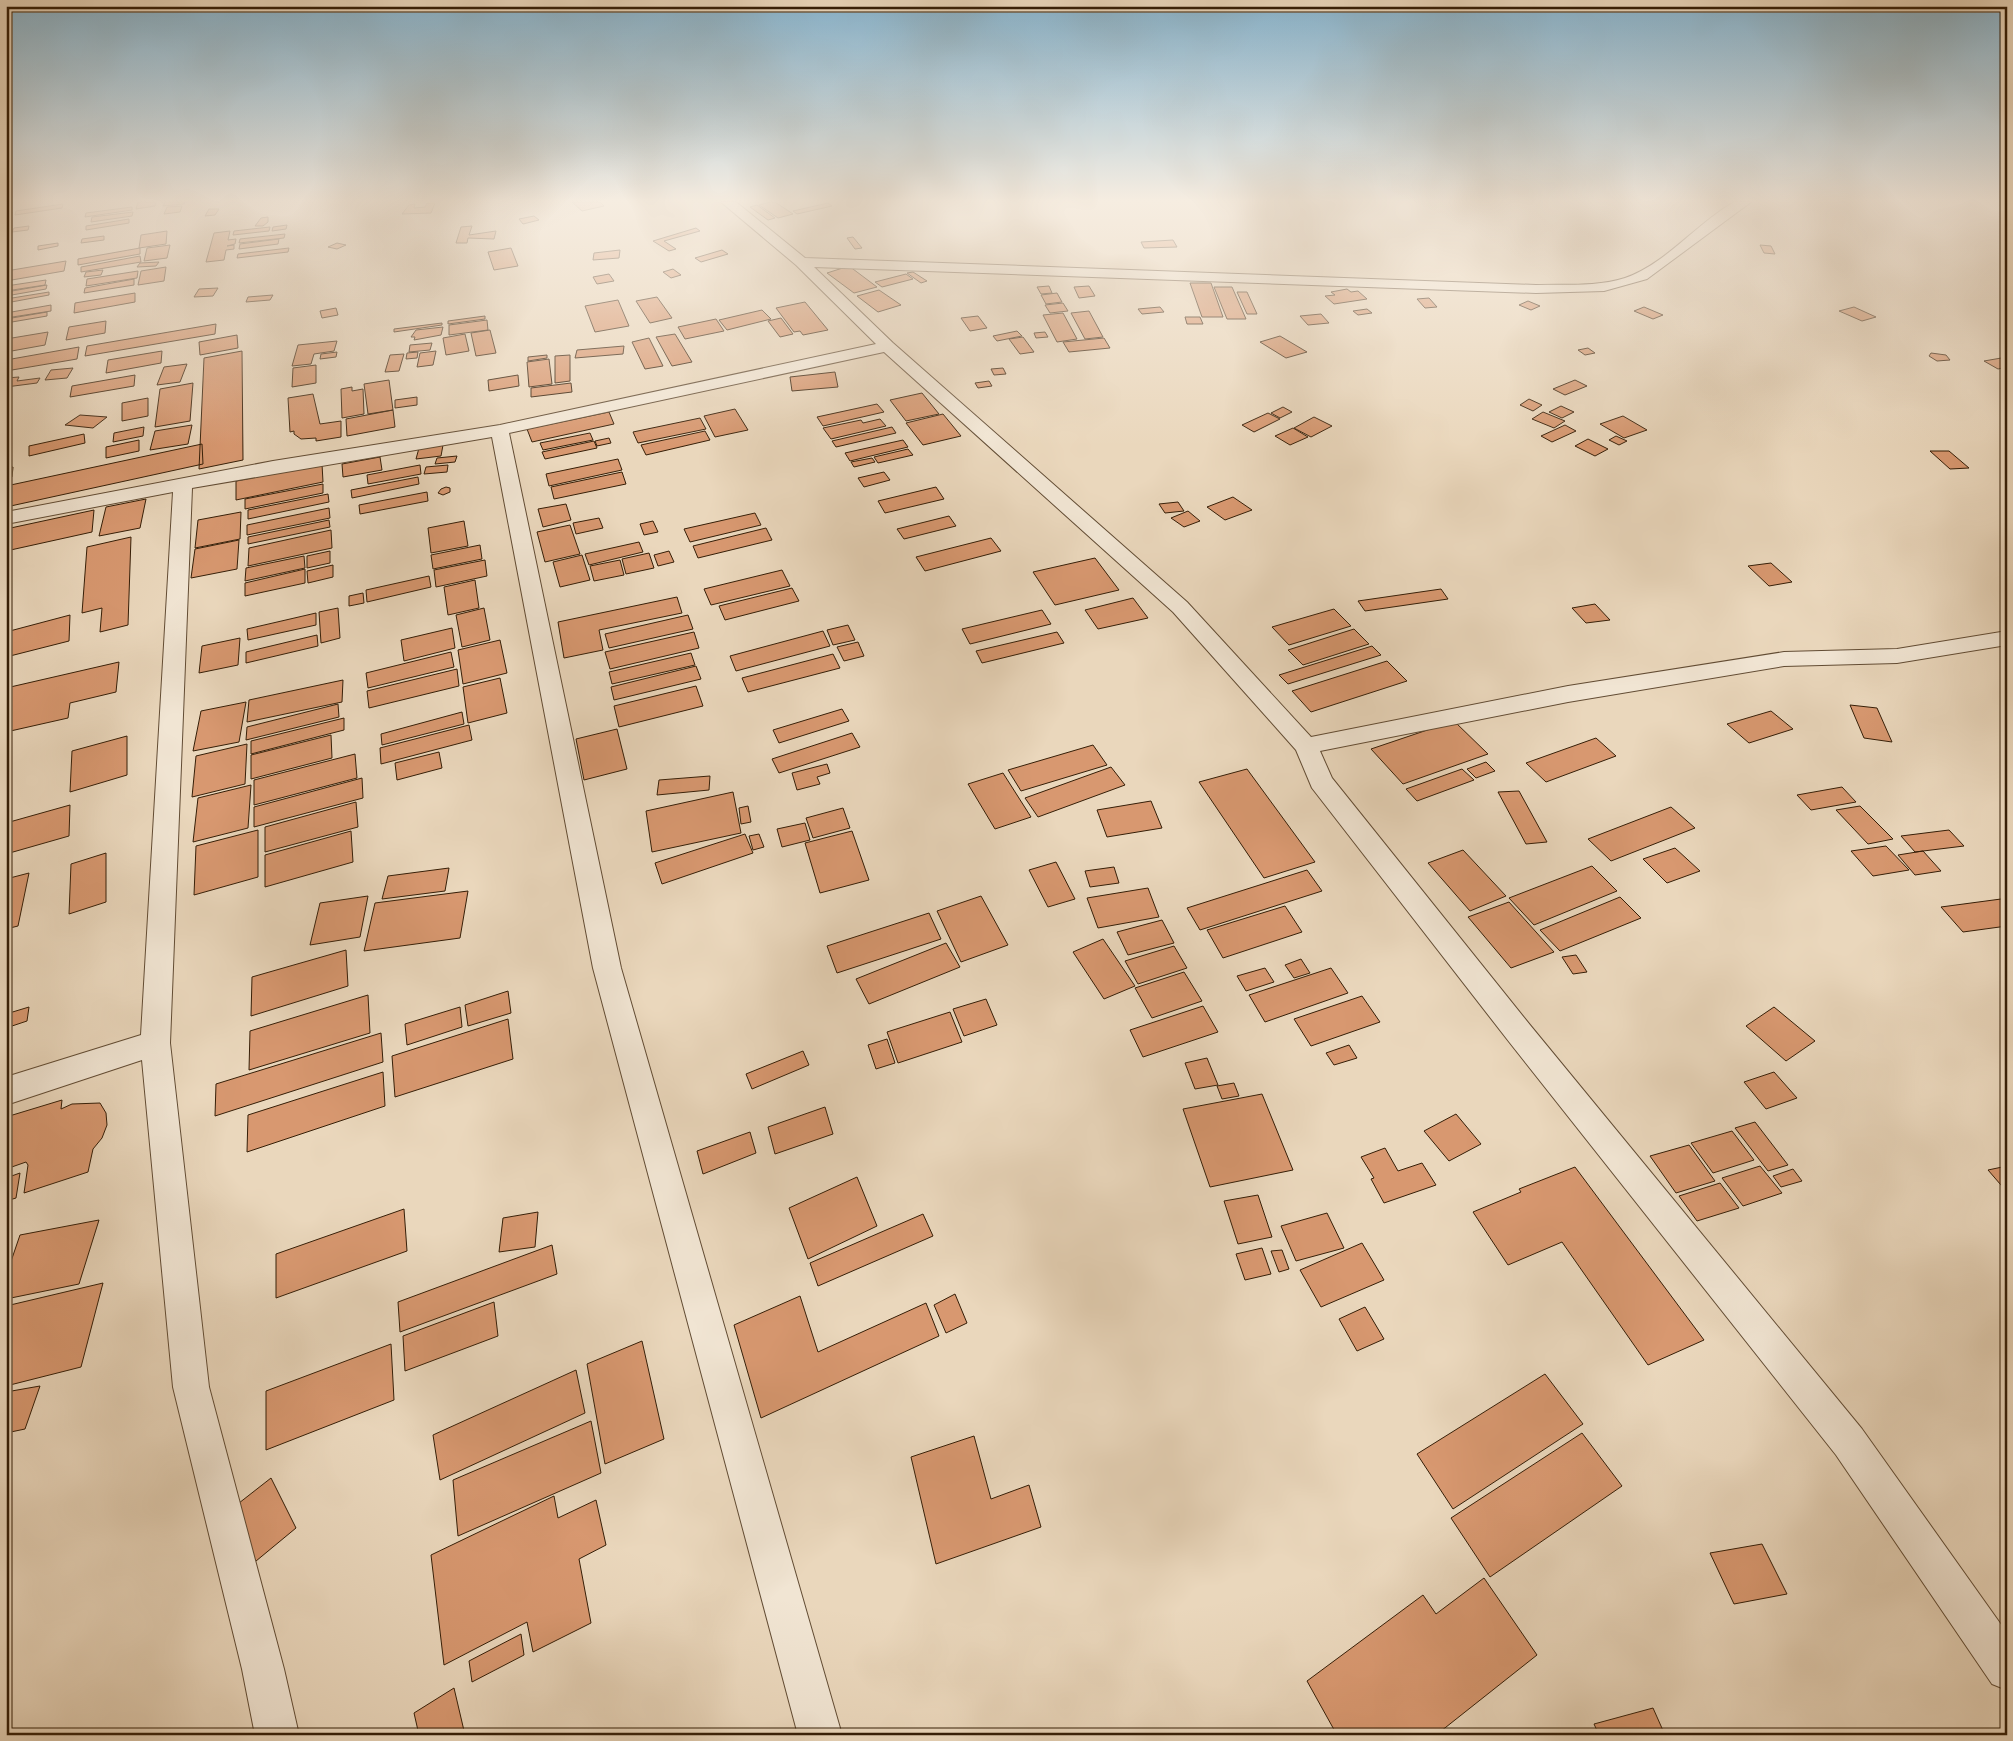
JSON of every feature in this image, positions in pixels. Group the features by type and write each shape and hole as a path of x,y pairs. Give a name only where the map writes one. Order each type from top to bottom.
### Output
{"street":[{"path":"823,283 887,346 1180,607 1306,746 1321,782 1520,1034 1849,1442 2007,1669"},
{"path":"1379,283 1536,289 1601,287 1615,283"},
{"path":"6,518 273,467 500,430 887,346"},
{"path":"500,430 544,663 607,968 820,1735"},
{"path":"183,484 154,1043 191,1387 263,1668 277,1735"},
{"path":"1306,746 1568,694 1784,659 1844,659 1897,656 2007,638"},
{"path":"6,1091 154,1043"}],"building":[{"path":"45,283 45,285 6,291 6,286"},
{"path":"86,283 104,283 86,286"},
{"path":"111,283 134,283 134,285 84,293 85,288"},
{"path":"841,283 872,283 877,287 854,293"},
{"path":"877,283 897,283 882,287"},
{"path":"1190,283 1211,283 1223,317 1202,317"},
{"path":"47,285 46,289 6,296 6,292"},
{"path":"1049,286 1052,293 1041,294 1037,287"},
{"path":"1089,286 1095,296 1079,298 1074,287"},
{"path":"1214,287 1232,287 1246,319 1227,319"},
{"path":"218,288 213,296 194,297 199,289"},
{"path":"1347,289 1351,292 1358,291 1367,299 1334,304 1325,296 1335,295 1331,292"},
{"path":"879,290 901,305 878,312 857,296"},
{"path":"49,292 49,295 6,303 6,299"},
{"path":"1237,292 1247,292 1257,314 1247,314"},
{"path":"135,293 135,302 74,313 75,303"},
{"path":"1057,293 1062,302 1046,304 1041,295"},
{"path":"273,295 270,300 246,302 248,297"},
{"path":"657,297 672,318 650,323 636,301"},
{"path":"1429,298 1437,307 1425,308 1417,299"},
{"path":"618,300 629,326 595,332 585,306"},
{"path":"1528,301 1540,306 1531,310 1519,305"},
{"path":"805,302 828,330 803,335 800,331 794,332 776,308"},
{"path":"1063,303 1068,311 1050,313 1045,305"},
{"path":"51,305 51,311 6,318 6,313"},
{"path":"1160,307 1164,312 1142,314 1138,309"},
{"path":"1644,307 1663,315 1653,319 1634,311"},
{"path":"1854,307 1876,317 1862,321 1839,311"},
{"path":"336,308 338,315 322,318 320,311"},
{"path":"1367,309 1372,313 1358,315 1353,311"},
{"path":"762,310 771,319 727,330 719,320"},
{"path":"1089,311 1103,337 1085,339 1071,313"},
{"path":"47,312 47,316 6,323 6,319"},
{"path":"1063,313 1077,339 1057,342 1043,315"},
{"path":"1321,314 1329,323 1308,325 1300,316"},
{"path":"485,316 485,319 448,324 448,321"},
{"path":"978,316 987,328 970,331 961,318"},
{"path":"1185,317 1200,317 1203,324 1187,324"},
{"path":"781,318 793,334 780,337 768,321"},
{"path":"716,319 724,331 685,339 678,327"},
{"path":"487,320 488,330 449,335 449,325"},
{"path":"106,321 105,333 66,340 69,327"},
{"path":"442,323 442,325 394,332 394,329"},
{"path":"216,324 215,334 85,356 87,346"},
{"path":"443,327 441,335 414,340 415,337 411,337 416,330"},
{"path":"490,330 496,353 476,356 471,333"},
{"path":"1017,331 1022,336 997,341 993,336"},
{"path":"48,332 45,345 6,352 6,339"},
{"path":"1045,332 1048,337 1036,338 1034,333"},
{"path":"465,334 469,351 446,355 443,338"},
{"path":"675,334 692,362 672,366 656,337"},
{"path":"237,335 238,348 200,355 199,342"},
{"path":"1280,336 1307,352 1286,358 1260,342"},
{"path":"1023,337 1034,352 1020,354 1009,339"},
{"path":"649,338 663,366 645,369 632,342"},
{"path":"1104,338 1110,348 1069,352 1063,342"},
{"path":"337,341 334,351 314,354 311,364 292,366 298,345"},
{"path":"432,343 430,350 409,352 410,345"},
{"path":"624,346 623,354 575,358 577,350"},
{"path":"79,347 77,359 6,371 6,360"},
{"path":"1588,348 1595,353 1585,355 1578,350"},
{"path":"162,351 161,363 106,373 108,360"},
{"path":"242,351 243,460 199,469 204,358"},
{"path":"436,351 433,365 417,367 420,353"},
{"path":"337,352 336,357 320,359 321,354"},
{"path":"418,352 417,358 406,359 407,353"},
{"path":"1931,353 1946,355 1950,360 1937,361 1929,356"},
{"path":"404,354 399,371 385,372 390,355"},
{"path":"547,355 547,358 528,361 528,357"},
{"path":"570,355 570,381 555,383 555,356"},
{"path":"2007,357 2007,367 1998,369 1984,361"},
{"path":"549,359 552,384 529,387 527,362"},
{"path":"187,364 180,382 157,385 164,367"},
{"path":"316,365 316,383 292,387 293,368"},
{"path":"73,368 67,378 45,380 51,370"},
{"path":"1003,368 1006,374 994,375 991,369"},
{"path":"835,372 838,387 792,391 790,377"},
{"path":"135,375 134,386 70,397 72,386"},
{"path":"518,375 519,386 489,391 488,380"},
{"path":"19,377 17,381 40,378 37,383 6,387 6,378"},
{"path":"389,380 393,410 368,414 364,384"},
{"path":"1575,380 1587,386 1565,395 1553,389"},
{"path":"989,381 992,386 978,388 975,383"},
{"path":"193,383 190,421 155,427 160,389"},
{"path":"571,383 572,392 531,397 531,388"},
{"path":"352,387 352,391 363,389 364,414 342,418 341,389"},
{"path":"922,393 939,414 906,421 890,400"},
{"path":"313,394 320,424 341,421 341,437 316,441 316,438 301,439 294,434 294,431 290,432 288,398"},
{"path":"417,397 417,405 395,408 395,400"},
{"path":"148,398 148,416 122,421 122,403"},
{"path":"1529,399 1542,405 1533,411 1520,405"},
{"path":"877,404 884,412 823,426 817,417"},
{"path":"1561,406 1574,412 1562,418 1549,412"},
{"path":"1283,407 1292,412 1280,418 1271,413"},
{"path":"735,409 748,430 715,437 704,416"},
{"path":"393,410 395,427 347,436 346,419"},
{"path":"609,412 614,424 532,442 527,429"},
{"path":"1543,412 1565,421 1554,428 1532,419"},
{"path":"1268,413 1280,419 1254,432 1242,425"},
{"path":"943,414 961,436 923,445 906,423"},
{"path":"80,415 107,417 93,428 65,425"},
{"path":"1623,416 1647,430 1624,438 1600,424"},
{"path":"1314,417 1332,426 1311,437 1294,428"},
{"path":"700,418 706,429 638,443 633,432"},
{"path":"880,419 886,426 831,439 823,428 861,420 863,423"},
{"path":"192,425 188,444 150,450 155,431"},
{"path":"1565,425 1576,431 1552,442 1541,436"},
{"path":"144,427 143,436 113,442 114,433"},
{"path":"892,427 896,433 836,447 832,441"},
{"path":"1293,428 1308,437 1290,445 1275,436"},
{"path":"705,431 710,440 646,455 641,445"},
{"path":"590,433 593,440 543,450 540,443"},
{"path":"84,434 85,443 29,456 29,446"},
{"path":"1616,436 1627,441 1619,445 1609,440"},
{"path":"609,438 611,443 597,446 595,441"},
{"path":"1588,439 1608,449 1595,456 1575,446"},
{"path":"139,440 139,451 106,458 106,447"},
{"path":"903,440 908,447 850,461 845,453"},
{"path":"594,441 597,448 545,459 542,452"},
{"path":"202,444 203,464 6,507 6,486"},
{"path":"443,445 441,456 416,459 419,448"},
{"path":"908,449 913,455 878,463 874,457"},
{"path":"1930,451 1949,451 1969,468 1950,469"},
{"path":"457,456 455,462 435,464 437,458"},
{"path":"380,457 382,470 343,477 342,464"},
{"path":"872,458 875,462 854,467 851,462"},
{"path":"618,459 622,470 549,486 546,474"},
{"path":"322,464 323,482 236,500 236,481"},
{"path":"420,465 421,474 368,484 367,475"},
{"path":"448,465 447,472 424,474 426,467"},
{"path":"13,467 12,477 6,478 6,468"},
{"path":"622,472 626,484 554,499 551,487"},
{"path":"884,472 890,480 864,487 858,478"},
{"path":"418,477 419,484 352,498 351,490"},
{"path":"323,484 323,493 245,509 245,499"},
{"path":"936,487 944,499 885,513 878,501"},
{"path":"450,488 450,492 443,495 438,493 441,489"},
{"path":"427,492 428,501 360,514 359,505"},
{"path":"328,494 329,502 248,519 248,510"},
{"path":"1233,497 1252,510 1225,520 1207,507"},
{"path":"146,499 140,528 99,536 106,507"},
{"path":"1178,502 1184,511 1165,513 1159,504"},
{"path":"566,504 571,520 543,527 538,509"},
{"path":"329,508 330,518 247,535 247,525"},
{"path":"94,510 92,532 6,551 6,529"},
{"path":"1188,511 1200,521 1184,527 1171,518"},
{"path":"241,512 240,539 195,548 198,520"},
{"path":"755,513 761,525 690,542 684,529"},
{"path":"949,516 956,526 904,539 897,529"},
{"path":"599,518 603,528 576,534 573,523"},
{"path":"329,520 330,527 248,544 248,537"},
{"path":"464,521 468,546 431,553 428,528"},
{"path":"653,521 658,532 644,535 640,524"},
{"path":"570,525 580,554 545,562 537,532"},
{"path":"766,528 772,540 698,558 693,546"},
{"path":"331,530 332,548 248,566 249,548"},
{"path":"131,537 128,625 100,632 102,608 82,613 87,547"},
{"path":"991,538 1001,551 925,571 916,557"},
{"path":"239,540 237,569 191,578 195,549"},
{"path":"639,542 643,552 589,565 585,554"},
{"path":"480,545 482,559 433,569 431,555"},
{"path":"330,551 330,563 307,568 307,556"},
{"path":"669,551 674,562 658,566 654,555"},
{"path":"649,553 654,568 626,574 622,559"},
{"path":"582,555 590,580 560,587 553,562"},
{"path":"304,556 305,568 245,581 246,568"},
{"path":"1095,558 1119,590 1055,605 1033,572"},
{"path":"485,560 487,576 436,587 434,570"},
{"path":"620,560 624,575 594,581 590,566"},
{"path":"1771,563 1792,582 1769,586 1748,566"},
{"path":"333,565 333,577 308,583 307,571"},
{"path":"305,569 305,583 245,596 245,583"},
{"path":"782,570 790,586 711,605 704,589"},
{"path":"429,576 431,587 367,602 366,590"},
{"path":"475,580 479,608 448,615 444,587"},
{"path":"792,588 799,601 725,620 719,606"},
{"path":"1441,589 1448,599 1365,611 1358,601"},
{"path":"363,593 364,603 349,606 349,596"},
{"path":"677,597 682,613 599,630 603,650 564,658 558,622"},
{"path":"1133,598 1148,618 1098,629 1085,610"},
{"path":"1595,604 1610,620 1586,623 1572,608"},
{"path":"338,608 340,638 321,643 319,612"},
{"path":"484,608 490,640 462,647 456,615"},
{"path":"1334,609 1351,626 1289,645 1272,627"},
{"path":"1042,610 1051,624 970,644 962,629"},
{"path":"316,613 316,625 248,640 247,629"},
{"path":"70,615 69,641 6,657 6,632"},
{"path":"688,615 693,629 609,648 605,634"},
{"path":"848,625 855,640 833,645 827,630"},
{"path":"452,628 455,648 404,661 401,640"},
{"path":"1354,629 1369,644 1303,665 1288,650"},
{"path":"823,631 830,646 736,671 730,656"},
{"path":"694,632 699,648 610,669 605,652"},
{"path":"1057,632 1064,643 982,663 976,651"},
{"path":"317,635 318,646 246,663 246,652"},
{"path":"240,638 238,665 199,673 202,646"},
{"path":"500,640 507,673 463,684 458,650"},
{"path":"858,642 864,656 844,661 837,647"},
{"path":"1372,646 1381,655 1288,684 1279,675"},
{"path":"451,652 454,667 368,688 366,673"},
{"path":"691,653 695,665 612,684 609,672"},
{"path":"833,654 840,668 748,692 742,678"},
{"path":"1387,661 1407,681 1311,712 1292,691"},
{"path":"119,662 116,692 70,703 68,718 6,732 6,688"},
{"path":"696,666 701,679 614,700 611,687"},
{"path":"457,669 459,686 369,708 367,691"},
{"path":"500,678 507,713 468,723 463,687"},
{"path":"343,680 342,702 247,722 249,700"},
{"path":"696,686 703,706 619,727 614,706"},
{"path":"246,702 239,742 193,751 201,711"},
{"path":"338,704 339,717 246,740 247,727"},
{"path":"1850,705 1877,708 1892,742 1864,738"},
{"path":"842,709 849,721 779,743 773,730"},
{"path":"1771,711 1793,729 1749,743 1727,724"},
{"path":"462,712 464,724 382,745 381,734"},
{"path":"344,718 344,730 251,754 251,741"},
{"path":"1454,721 1488,754 1403,784 1371,749"},
{"path":"469,725 472,740 381,764 380,748"},
{"path":"617,729 627,769 584,780 576,739"},
{"path":"852,733 860,747 779,773 772,759"},
{"path":"331,735 332,758 251,779 251,755"},
{"path":"127,736 127,775 70,792 72,751"},
{"path":"1596,738 1616,756 1546,782 1526,763"},
{"path":"247,744 245,784 192,797 196,756"},
{"path":"1093,745 1107,765 1021,791 1008,770"},
{"path":"439,752 442,768 397,780 395,763"},
{"path":"355,754 357,778 254,805 254,780"},
{"path":"1486,762 1495,771 1476,778 1467,769"},
{"path":"827,764 830,773 817,777 820,784 797,790 792,773"},
{"path":"1111,767 1125,785 1038,817 1025,798"},
{"path":"1247,769 1315,862 1264,878 1199,782"},
{"path":"1462,769 1474,780 1417,801 1406,789"},
{"path":"1003,773 1031,817 995,829 968,784"},
{"path":"710,776 709,790 657,795 659,780"},
{"path":"362,778 363,798 254,827 254,807"},
{"path":"251,785 248,828 193,842 198,798"},
{"path":"1842,787 1856,802 1811,810 1797,795"},
{"path":"1519,791 1547,842 1526,844 1498,792"},
{"path":"733,792 741,833 652,852 646,811"},
{"path":"1151,801 1162,828 1107,837 1097,810"},
{"path":"356,802 358,827 265,852 265,827"},
{"path":"70,805 69,836 6,854 6,823"},
{"path":"748,806 751,822 741,824 739,808"},
{"path":"1860,806 1893,839 1868,844 1836,810"},
{"path":"1671,807 1695,828 1611,861 1588,839"},
{"path":"843,808 850,828 813,838 806,818"},
{"path":"805,823 810,840 782,847 777,829"},
{"path":"258,830 258,877 194,895 196,846"},
{"path":"1949,830 1964,846 1915,852 1901,836"},
{"path":"351,831 353,862 265,887 265,855"},
{"path":"852,831 869,880 820,893 805,843"},
{"path":"745,834 753,853 662,884 655,863"},
{"path":"759,834 764,847 753,850 749,836"},
{"path":"1886,846 1909,870 1873,876 1851,851"},
{"path":"1675,848 1700,871 1667,883 1643,859"},
{"path":"1463,850 1506,896 1470,911 1428,863"},
{"path":"1923,851 1941,871 1915,875 1898,855"},
{"path":"106,853 106,902 69,914 71,864"},
{"path":"1056,862 1075,899 1048,907 1029,870"},
{"path":"1592,866 1617,891 1534,925 1509,898"},
{"path":"1114,867 1119,883 1090,887 1085,871"},
{"path":"449,868 445,891 382,899 388,876"},
{"path":"1307,870 1322,891 1200,930 1187,908"},
{"path":"29,873 18,926 6,929 6,879"},
{"path":"1148,888 1159,917 1098,928 1087,898"},
{"path":"468,891 460,938 364,951 375,903"},
{"path":"368,896 360,937 310,945 320,903"},
{"path":"981,896 1008,945 961,962 937,911"},
{"path":"1620,897 1641,918 1560,951 1540,930"},
{"path":"2001,899 2007,905 2007,926 1963,932 1941,907"},
{"path":"1509,902 1554,952 1511,968 1468,917"},
{"path":"1285,906 1302,932 1223,958 1207,930"},
{"path":"929,913 941,939 837,973 827,946"},
{"path":"1162,920 1174,943 1128,955 1117,932"},
{"path":"1103,939 1135,986 1104,999 1073,952"},
{"path":"946,943 960,967 869,1004 856,979"},
{"path":"1174,946 1187,968 1138,984 1125,961"},
{"path":"346,950 348,986 251,1016 252,977"},
{"path":"1576,955 1587,972 1573,974 1562,957"},
{"path":"1301,959 1310,973 1294,978 1285,965"},
{"path":"1265,968 1274,982 1246,991 1237,976"},
{"path":"1331,968 1348,993 1265,1022 1249,995"},
{"path":"1184,972 1202,1001 1152,1018 1135,988"},
{"path":"508,991 511,1013 468,1026 465,1005"},
{"path":"368,995 370,1033 249,1070 250,1031"},
{"path":"1362,996 1380,1022 1311,1046 1294,1019"},
{"path":"986,999 997,1025 964,1036 953,1009"},
{"path":"1203,1006 1218,1032 1143,1057 1130,1030"},
{"path":"29,1007 27,1021 6,1028 6,1014"},
{"path":"460,1007 462,1027 407,1045 405,1024"},
{"path":"1774,1007 1815,1041 1786,1061 1746,1026"},
{"path":"950,1012 962,1042 898,1063 887,1032"},
{"path":"508,1019 513,1059 395,1097 392,1056"},
{"path":"381,1033 383,1062 215,1116 216,1084"},
{"path":"887,1039 895,1063 876,1069 868,1045"},
{"path":"1349,1045 1357,1058 1334,1065 1326,1053"},
{"path":"803,1051 809,1065 752,1089 746,1074"},
{"path":"1207,1058 1218,1085 1195,1089 1185,1063"},
{"path":"383,1072 385,1106 247,1152 248,1115"},
{"path":"1774,1072 1797,1098 1766,1109 1744,1082"},
{"path":"1234,1083 1239,1096 1222,1099 1217,1086"},
{"path":"1262,1094 1293,1170 1210,1187 1183,1109"},
{"path":"62,1100 61,1109 72,1104 100,1103 106,1113 107,1125 102,1138 93,1149 88,1172 24,1193 28,1165 26,1162 6,1169 6,1117"},
{"path":"825,1107 833,1134 775,1154 768,1127"},
{"path":"1456,1114 1481,1144 1449,1161 1424,1131"},
{"path":"1755,1122 1788,1165 1768,1171 1735,1128"},
{"path":"1732,1131 1754,1160 1713,1173 1691,1143"},
{"path":"750,1132 756,1153 703,1174 697,1151"},
{"path":"1689,1145 1715,1181 1676,1193 1650,1156"},
{"path":"1385,1148 1398,1171 1422,1163 1436,1185 1384,1203 1371,1179 1374,1178 1361,1157"},
{"path":"1760,1166 1782,1193 1743,1206 1722,1178"},
{"path":"2007,1166 2007,1192 1988,1170"},
{"path":"1575,1167 1704,1340 1648,1365 1562,1242 1508,1265 1473,1212 1521,1192 1519,1189"},
{"path":"1793,1169 1802,1181 1781,1187 1773,1176"},
{"path":"20,1173 16,1198 6,1201 6,1178"},
{"path":"857,1177 877,1226 808,1259 789,1208"},
{"path":"1720,1183 1739,1208 1697,1221 1679,1196"},
{"path":"1258,1195 1272,1237 1238,1244 1224,1201"},
{"path":"404,1209 407,1251 276,1298 276,1254"},
{"path":"538,1212 535,1247 499,1252 503,1218"},
{"path":"1327,1213 1344,1248 1296,1261 1281,1226"},
{"path":"923,1214 933,1236 818,1286 810,1263"},
{"path":"99,1220 79,1284 6,1299 6,1276 20,1235"},
{"path":"1362,1243 1384,1280 1321,1307 1300,1270"},
{"path":"552,1245 557,1274 400,1332 398,1302"},
{"path":"1262,1248 1271,1274 1245,1280 1236,1254"},
{"path":"1282,1250 1289,1269 1279,1272 1271,1251"},
{"path":"103,1283 81,1367 6,1386 6,1306"},
{"path":"955,1294 967,1323 946,1333 934,1305"},
{"path":"800,1296 818,1352 926,1303 939,1336 761,1418 734,1325"},
{"path":"494,1302 498,1336 405,1371 403,1336"},
{"path":"1365,1307 1384,1339 1357,1351 1339,1319"},
{"path":"642,1341 664,1439 605,1464 587,1364"},
{"path":"391,1344 394,1400 266,1450 266,1391"},
{"path":"576,1370 585,1413 440,1480 433,1435"},
{"path":"1545,1374 1583,1424 1453,1509 1417,1454"},
{"path":"40,1386 25,1429 6,1433 6,1392"},
{"path":"591,1421 601,1473 458,1536 453,1480"},
{"path":"1582,1433 1622,1486 1490,1577 1451,1518"},
{"path":"974,1436 991,1499 1029,1485 1041,1527 936,1564 911,1457"},
{"path":"271,1478 296,1528 250,1566 225,1514"},
{"path":"554,1496 558,1518 596,1500 606,1545 579,1559 591,1623 533,1652 527,1622 444,1665 431,1555"},
{"path":"1762,1544 1787,1594 1734,1604 1710,1553"},
{"path":"1484,1578 1537,1655 1436,1735 1337,1735 1307,1681 1423,1595 1436,1614"},
{"path":"521,1634 524,1655 472,1682 469,1661"},
{"path":"454,1688 465,1735 419,1735 414,1713"},
{"path":"1653,1708 1665,1735 1599,1735 1594,1724"}]}
